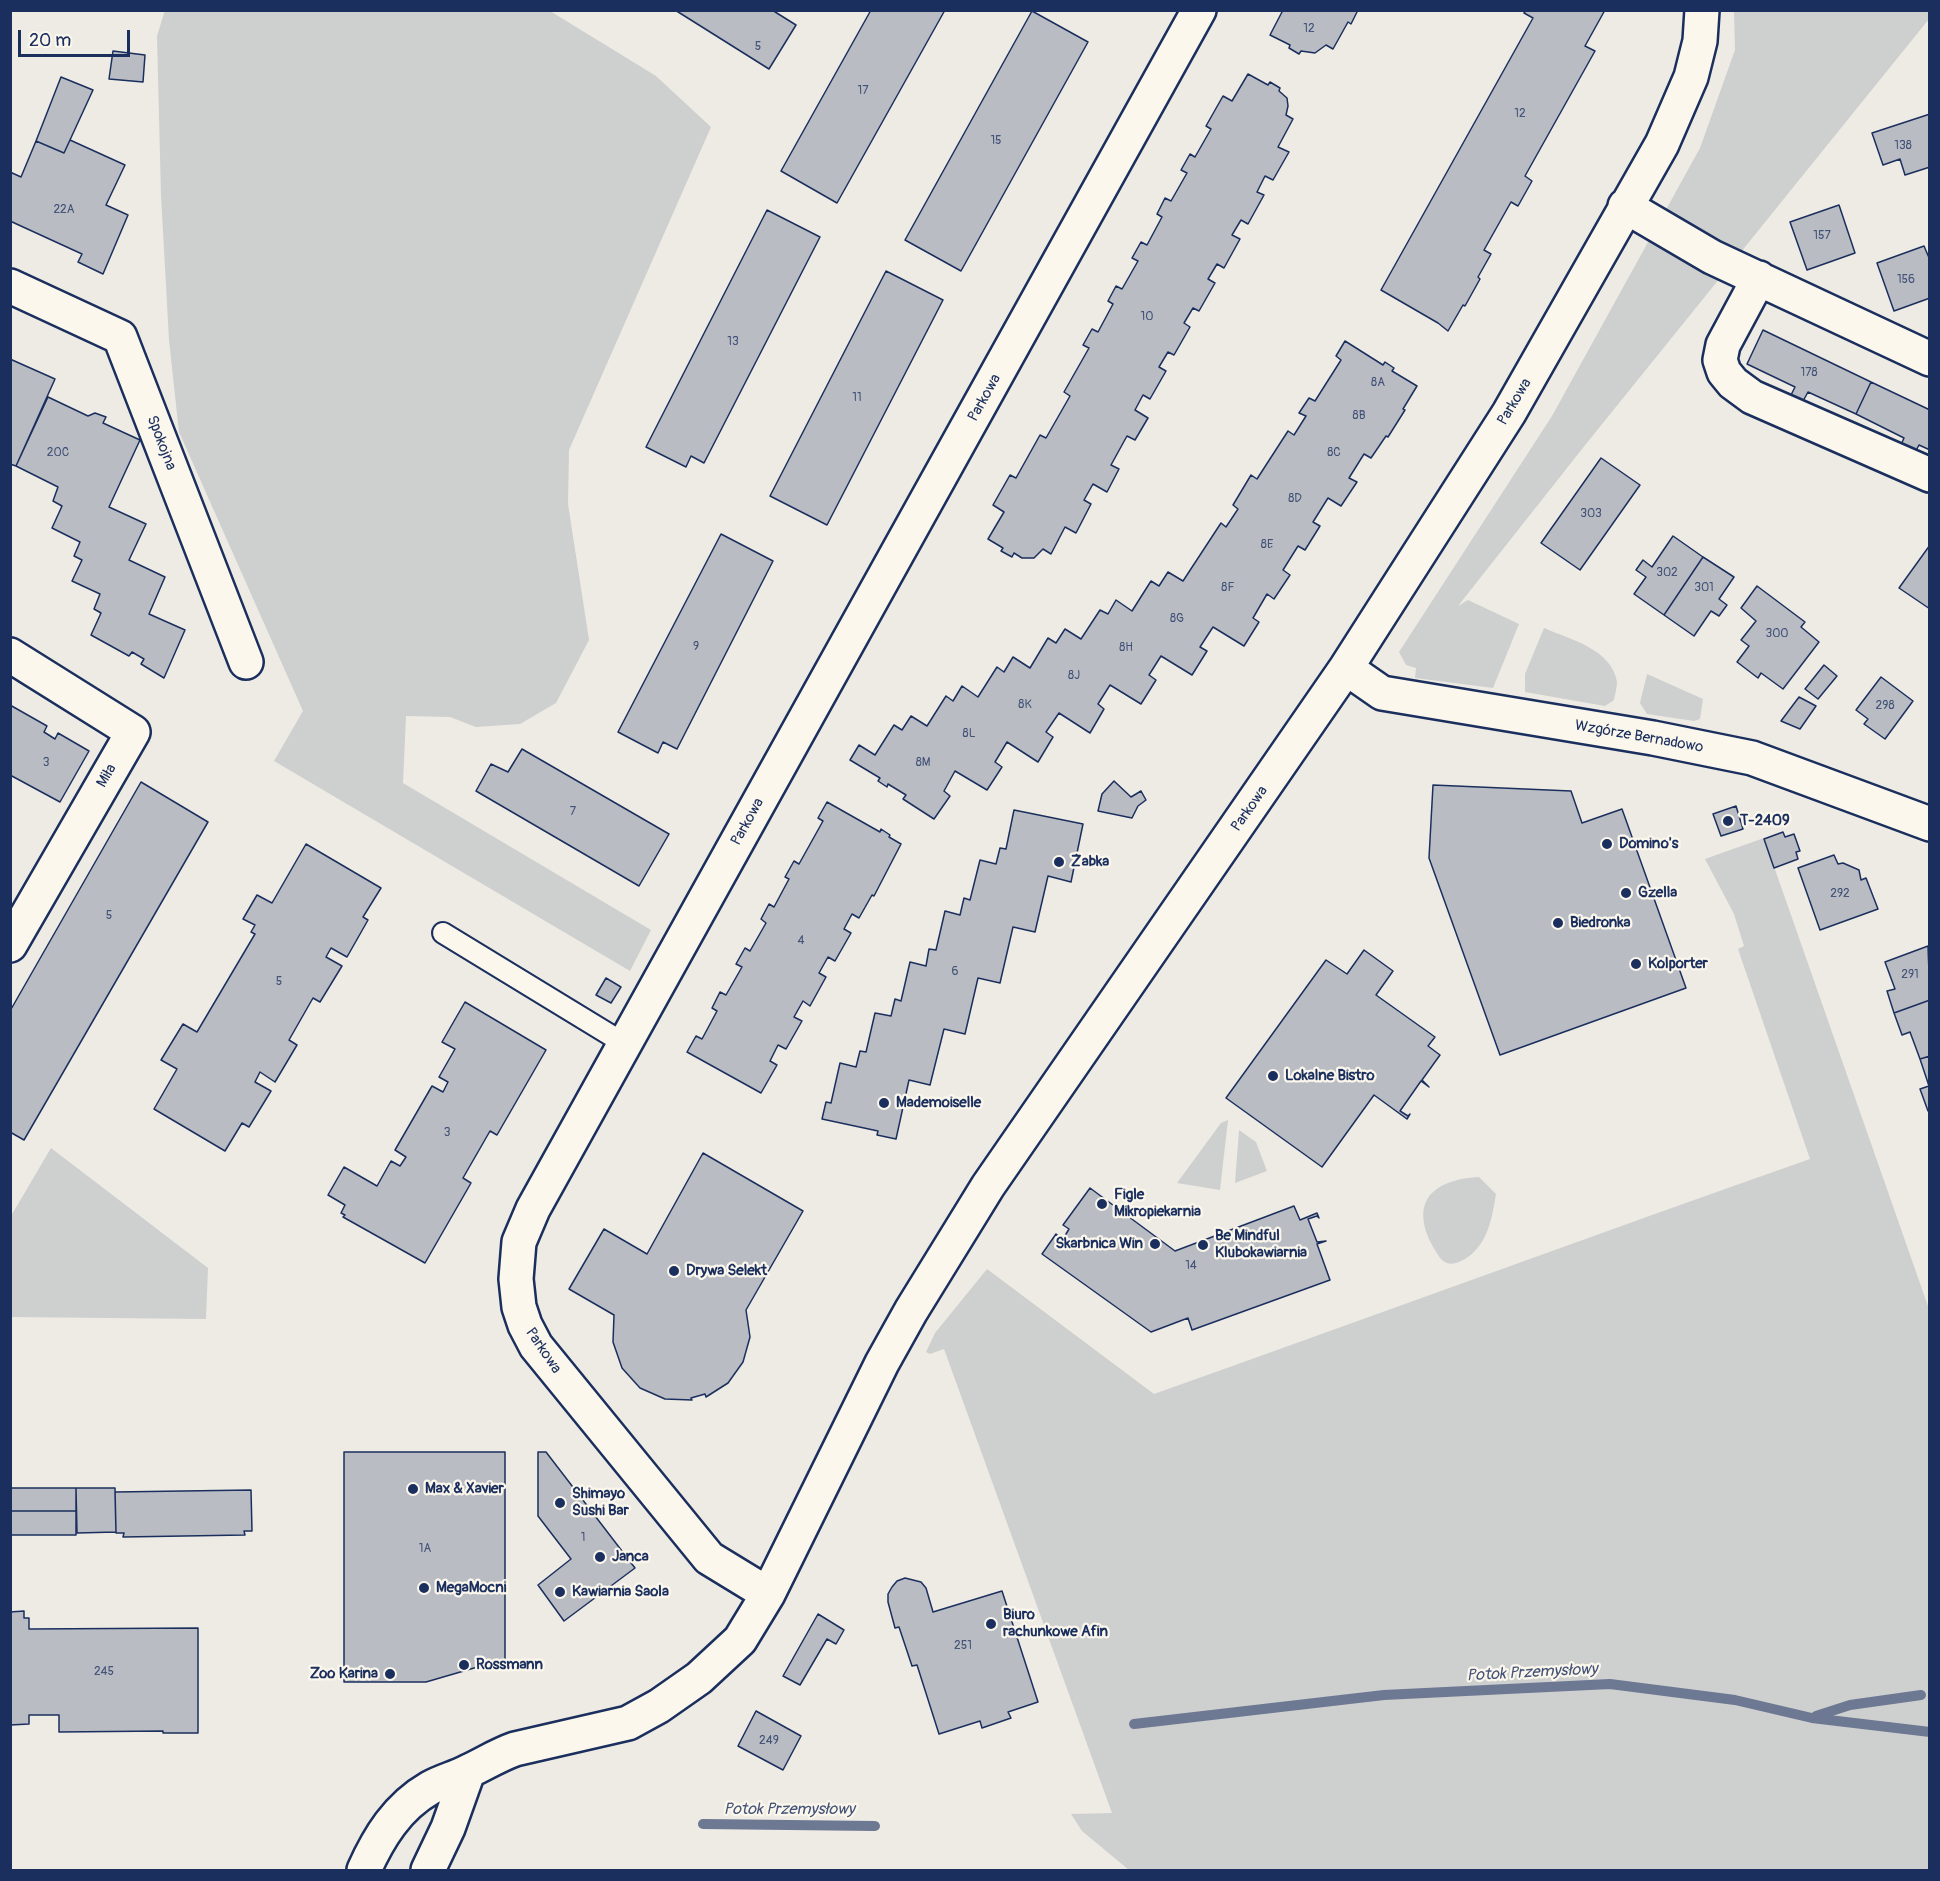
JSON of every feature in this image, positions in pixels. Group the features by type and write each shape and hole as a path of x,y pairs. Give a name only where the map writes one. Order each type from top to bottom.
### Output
{"street":[{"name":"Parkowa","path":"768,1594 709,1558 549,1364 525,1325 519,1307 516,1279 519,1242 533,1209 1199,10"},
{"name":"Parkowa","path":"364,1870 376,1844 390,1823 408,1802 431,1787 515,1749 628,1723 659,1706 699,1678 740,1640 768,1594 882,1363 982,1195 1346,668 1509,413 1662,144 1691,77 1700,40 1702,10"},
{"path":"1625,206 1712,257 1929,358"},
{"path":"1759,278 1723,345 1720,360 1724,372 1733,383 1752,397 1929,475"},
{"name":"Spokojna","path":"10,286 120,337 246,662"},
{"name":"Miła","path":"10,655 133,732 10,945"},
{"name":"Wzgórze Bernadowo","path":"1346,668 1382,693 1653,738 1752,758 1929,824"},
{"path":"428,1870 448,1828 468,1772"}],"lane":[{"path":"443,933 625,1044"}],"shaded area":[{"path":"165,10 550,11 656,76 711,127 569,450 568,504 589,640 556,703 520,724 476,727 450,717 406,716 403,783 651,930 630,971 274,761 303,711 179,432 169,340 161,195 157,36"},
{"path":"1734,11 1929,11 1929,19 1458,606 1468,600 1519,624 1493,688 1415,678 1416,668 1406,665 1399,652 1552,416 1700,148 1735,50"},
{"path":"1544,628 1577,641 1607,661 1617,682 1614,700 1605,706 1525,692 1525,674"},
{"path":"1647,674 1703,699 1700,719 1694,721 1647,714 1640,703"},
{"path":"1764,838 1929,1309 1929,1870 1129,1870 1082,1831 1071,1814 1112,1813 944,1349 930,1354 926,1352 935,1333 987,1269 1154,1394 1810,1159 1738,949 1744,946 1734,914 1705,859"},
{"path":"1228,1120 1220,1190 1177,1183 1221,1123"},
{"path":"1239,1130 1256,1142 1267,1171 1235,1183"},
{"path":"51,1148 208,1268 206,1319 11,1317 11,1216"},
{"path":"1479,1177 1496,1194 1488,1230 1473,1253 1459,1262 1447,1263 1439,1256 1428,1237 1424,1222 1424,1206 1432,1193 1442,1186 1460,1179"}],"building":[{"path":"675,10 772,10 796,25 769,69"},
{"path":"871,10 945,10 837,203 781,171"},
{"path":"1283,10 1358,10 1351,24 1348,22 1333,49 1326,45 1315,53 1301,51 1299,54 1289,48 1290,45 1270,35"},
{"path":"1526,10 1605,10 1585,46 1595,51 1525,176 1532,181 1518,206 1511,202 1484,250 1491,254 1478,277 1480,279 1448,331 1381,290 1533,18 1524,13"},
{"path":"1032,11 1088,42 961,271 905,240"},
{"path":"113,51 145,55 143,82 109,79"},
{"path":"1248,74 1268,85 1270,82 1280,88 1279,91 1287,98 1286,115 1293,119 1278,147 1289,152 1273,180 1265,176 1257,192 1264,195 1248,224 1241,220 1232,235 1240,239 1224,268 1217,264 1208,279 1215,283 1199,311 1193,308 1184,323 1190,327 1174,355 1168,352 1159,367 1166,371 1150,399 1143,395 1135,410 1148,418 1135,440 1127,436 1111,465 1119,469 1107,492 1093,484 1084,500 1091,504 1076,533 1065,527 1051,554 1043,549 1034,558 1022,558 1014,553 1012,557 988,539 1004,512 993,505 1010,475 1016,478 1040,435 1046,438 1070,396 1064,392 1089,348 1083,345 1092,329 1098,332 1113,304 1108,301 1116,286 1122,289 1138,261 1132,258 1141,242 1147,245 1162,217 1157,214 1165,198 1171,201 1187,173 1181,170 1190,154 1195,157 1211,129 1206,126 1223,96 1232,101"},
{"path":"61,77 93,90 64,153 36,141"},
{"path":"1930,114 1930,167 1905,175 1900,159 1883,165 1872,133"},
{"path":"70,140 125,165 106,205 128,215 103,274 78,262 82,254 10,221 10,172 21,177 36,141 64,153"},
{"path":"1839,205 1855,253 1807,270 1790,222"},
{"path":"767,210 820,237 704,463 691,456 686,467 646,447"},
{"path":"1924,246 1930,260 1930,298 1894,311 1877,263"},
{"path":"886,271 943,300 827,525 770,496"},
{"path":"1763,330 1871,382 1856,414 1808,392 1802,403 1790,397 1795,387 1747,364"},
{"path":"1345,341 1383,365 1385,362 1394,368 1392,371 1417,386 1388,437 1386,436 1371,458 1364,454 1349,478 1357,482 1341,506 1328,498 1313,522 1320,526 1305,550 1298,546 1283,570 1290,575 1274,599 1267,594 1253,618 1259,622 1244,646 1213,627 1200,647 1207,651 1192,675 1161,656 1149,675 1156,680 1141,704 1110,685 1098,704 1104,709 1090,733 1059,713 1046,732 1053,737 1038,762 1007,742 995,762 1002,767 987,790 955,771 944,791 950,796 934,819 903,799 906,795 888,784 887,787 878,781 880,778 850,760 859,745 875,755 894,725 902,730 911,716 927,726 946,696 953,701 962,686 978,697 997,667 1004,672 1013,657 1030,668 1048,638 1056,643 1065,629 1081,639 1100,610 1108,614 1116,600 1132,611 1151,581 1159,586 1168,572 1183,581 1221,523 1226,527 1238,509 1233,505 1251,475 1257,479 1288,431 1294,435 1306,416 1299,413 1309,398 1315,401 1341,360 1336,356"},
{"path":"10,359 55,379 16,466 10,464"},
{"path":"1871,382 1930,410 1930,450 1919,445 1913,456 1899,449 1904,438 1856,414"},
{"path":"48,397 88,416 95,413 106,417 103,423 140,440 109,507 146,524 129,560 165,577 149,614 185,630 164,678 141,664 144,659 132,652 129,656 91,635 101,613 94,609 100,594 72,581 82,560 74,556 80,542 52,528 62,506 53,501 58,487 16,466"},
{"path":"1601,458 1640,485 1580,570 1541,543"},
{"path":"721,534 773,561 677,749 663,742 658,753 618,732"},
{"path":"1673,536 1703,557 1664,615 1634,594 1646,577 1636,570 1643,560 1652,567"},
{"path":"1930,545 1930,609 1899,588"},
{"path":"1703,557 1734,577 1719,599 1727,605 1719,616 1711,611 1694,636 1664,615"},
{"path":"1757,586 1805,622 1801,627 1819,642 1783,689 1761,673 1758,678 1737,662 1749,646 1741,640 1756,621 1741,608"},
{"path":"1824,665 1837,676 1818,699 1805,689"},
{"path":"1881,677 1913,701 1885,739 1864,724 1868,719 1856,710"},
{"path":"1799,697 1816,706 1800,729 1781,721"},
{"path":"10,705 47,726 44,732 55,739 58,733 89,751 60,802 10,775"},
{"path":"522,749 669,834 639,886 476,791 491,764 508,772"},
{"path":"1114,781 1131,797 1141,791 1146,800 1138,806 1132,818 1098,811 1102,794"},
{"path":"141,782 208,822 24,1140 10,1132 10,1011"},
{"name":"Biedronka","path":"1433,785 1571,791 1582,823 1622,809 1686,988 1500,1055 1429,858"},
{"path":"827,802 880,832 881,829 901,844 874,896 872,895 859,918 852,914 844,929 851,933 835,961 828,957 819,973 826,977 810,1006 803,1001 794,1017 802,1021 786,1049 778,1045 770,1061 777,1065 761,1093 687,1052 696,1036 702,1039 717,1011 712,1008 720,992 726,995 742,967 736,964 745,948 750,951 766,923 761,919 769,904 774,907 789,879 785,877 794,861 799,864 823,821 818,818"},
{"name":"T-2409","path":"1736,806 1743,829 1721,836 1713,814"},
{"path":"1014,810 1083,824 1071,882 1048,876 1035,932 1013,927 1000,983 978,978 965,1034 944,1029 930,1085 909,1080 896,1139 877,1135 878,1131 822,1119 826,1102 831,1103 840,1063 856,1067 860,1051 866,1052 875,1013 891,1016 895,999 901,1001 910,962 926,966 929,949 936,950 945,911 960,915 964,898 970,900 980,860 996,864 1000,848 1006,849"},
{"path":"1783,832 1785,837 1794,834 1800,851 1796,852 1798,859 1774,868 1764,839"},
{"path":"306,844 381,888 363,917 368,920 347,957 331,948 326,957 342,966 320,1002 313,998 289,1040 297,1045 275,1082 260,1072 255,1082 271,1091 249,1127 242,1123 225,1151 154,1109 177,1069 161,1060 183,1024 197,1032 255,934 251,932 255,925 243,919 257,895 272,903"},
{"path":"1834,855 1838,864 1843,863 1859,870 1861,880 1866,878 1878,909 1820,930 1798,868"},
{"path":"1928,946 1930,1000 1894,1013 1887,991 1895,989 1885,962"},
{"path":"1364,950 1393,971 1376,995 1435,1037 1428,1046 1440,1055 1422,1080 1429,1087 1421,1081 1400,1111 1408,1116 1410,1114 1407,1119 1374,1095 1322,1167 1226,1098 1326,960 1347,974"},
{"path":"606,978 621,987 611,1003 596,995"},
{"path":"1930,1000 1930,1056 1920,1059 1910,1032 1902,1035 1894,1013"},
{"path":"465,1002 546,1050 497,1135 490,1131 463,1178 471,1183 425,1263 343,1217 345,1215 341,1213 345,1205 328,1195 344,1167 377,1186 391,1161 400,1166 406,1157 395,1150 432,1086 443,1092 448,1082 439,1077 455,1049 442,1042"},
{"path":"1930,1056 1930,1110 1928,1111 1920,1089 1929,1086 1920,1059"},
{"name":"Drywa Selekt","path":"703,1153 803,1211 746,1310 750,1337 743,1362 728,1383 706,1397 705,1394 691,1398 692,1400 665,1399 640,1388 622,1368 613,1342 614,1315 569,1289 604,1229 647,1254"},
{"path":"1090,1188 1175,1251 1294,1206 1300,1220 1317,1213 1319,1218 1317,1216 1308,1219 1317,1242 1326,1241 1317,1244 1330,1280 1192,1330 1188,1318 1151,1332 1042,1254 1056,1234 1063,1239 1069,1229 1063,1225"},
{"path":"344,1452 505,1452 505,1659 426,1682 344,1682"},
{"path":"538,1452 546,1452 635,1568 564,1621 538,1585 571,1559 538,1516"},
{"path":"10,1488 76,1488 76,1511 10,1511"},
{"path":"76,1488 115,1488 116,1532 77,1533"},
{"path":"251,1490 252,1531 244,1531 245,1535 123,1537 124,1533 116,1533 115,1492"},
{"path":"10,1511 76,1511 76,1535 10,1535"},
{"path":"905,1578 921,1582 926,1588 933,1612 1002,1591 1038,1702 1008,1712 1011,1718 982,1728 980,1721 939,1734 917,1665 912,1666 899,1627 895,1628 888,1602 888,1594 892,1587 897,1581"},
{"path":"24,1611 24,1618 29,1618 29,1629 198,1628 198,1733 59,1732 59,1715 29,1715 29,1724 10,1725 10,1612"},
{"path":"818,1614 844,1630 836,1644 827,1639 800,1685 783,1676"},
{"path":"756,1711 801,1736 783,1770 738,1746"}],"waterway":[{"name":"Potok Przemysłowy","path":"1134,1724 1384,1695 1610,1684 1735,1700 1812,1718 1930,1732"},
{"path":"1816,1716 1850,1705 1921,1695"},
{"name":"Potok Przemysłowy","path":"703,1824 875,1826"}],"place":[{"name":"T-2409","path":"1728,821"},
{"name":"Domino's","path":"1607,844"},
{"name":"Żabka","path":"1059,862"},
{"name":"Gzella","path":"1626,893"},
{"name":"Biedronka","path":"1558,923"},
{"name":"Kolporter","path":"1636,964"},
{"name":"Lokalne Bistro","path":"1273,1076"},
{"name":"Mademoiselle","path":"884,1103"},
{"name":"Figle Mikropiekarnia","path":"1102,1204"},
{"name":"Skarbnica Win","path":"1155,1244"},
{"name":"Be Mindful Klubokawiarnia","path":"1203,1245"},
{"name":"Drywa Selekt","path":"674,1271"},
{"name":"Max & Xavier","path":"413,1489"},
{"name":"Shimayo Sushi Bar","path":"560,1503"},
{"name":"Janca","path":"600,1557"},
{"name":"MegaMocni","path":"424,1588"},
{"name":"Kawiarnia Saola","path":"560,1592"},
{"name":"Biuro rachunkowe Afin","path":"991,1624"},
{"name":"Rossmann","path":"464,1665"},
{"name":"Zoo Karina","path":"390,1674"}]}
